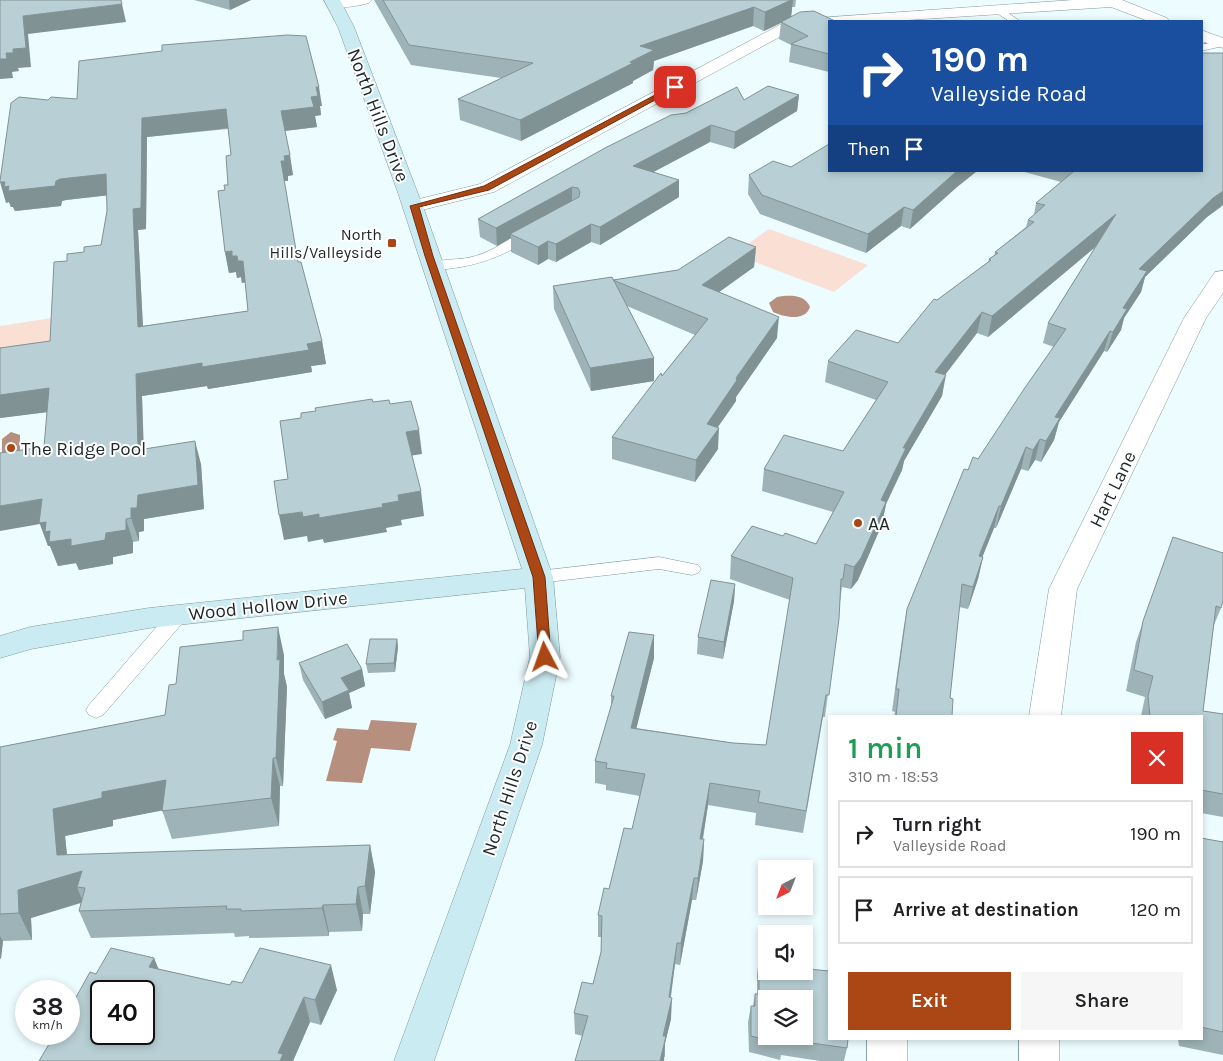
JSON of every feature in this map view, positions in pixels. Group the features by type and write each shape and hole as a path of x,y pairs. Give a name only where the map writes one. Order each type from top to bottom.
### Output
{"street":[{"path":"334,2 364,0"},
{"path":"842,20 1110,1 1159,20"},
{"name":"North Hills Drive","path":"334,2 414,206 432,266 539,577 545,657 526,746 414,1061"},
{"path":"414,206 487,188 795,23 828,21"},
{"path":"1203,36 1223,43"},
{"name":"Hart Lane","path":"1045,715 1063,589 1195,318 1223,277"},
{"name":"Wood Hollow Drive","path":"0,647 30,638 179,614 539,577"},
{"path":"887,1040 887,1061"},
{"path":"1039,1040 1039,1061"}],"lane":[{"path":"998,10 1013,20"},
{"path":"1203,48 1223,43"},
{"path":"432,266 471,262 500,252 540,229"},
{"path":"539,577 659,564 692,569"},
{"path":"96,710 179,614"}],"shaded area":[{"path":"769,229 868,265 834,292 734,254"},
{"path":"777,297 803,298 810,307 804,315 794,317 773,312 769,303"},
{"path":"52,318 52,354 0,362 0,326"},
{"name":"The Ridge Pool","path":"11,432 20,435 20,458 2,462 2,439"},
{"path":"371,720 417,723 410,751 371,748 362,783 326,781 337,741 333,740 337,728 368,730"}],"building":[{"path":"0,0 121,0 122,4 23,16 26,48 13,49 13,53 6,53 7,59 0,59"},
{"path":"383,0 791,0 765,12 754,7 640,46 654,50 630,62 633,63 520,120 458,99 533,63 409,45"},
{"path":"814,11 833,20 828,20 828,54 791,44 808,36 781,22 800,12"},
{"path":"287,35 306,36 319,87 316,87 318,96 311,97 314,107 281,111 290,155 284,156 285,161 281,161 298,262 301,262 322,341 307,344 309,350 202,367 202,363 136,374 138,450 195,441 198,485 138,495 137,508 131,508 131,518 126,519 126,530 106,533 105,540 71,546 71,539 49,542 50,531 45,532 46,522 39,523 42,499 0,506 0,453 44,447 49,388 0,395 0,348 50,341 54,262 67,261 67,254 84,252 84,247 101,245 107,211 106,174 60,179 56,181 55,186 8,191 9,186 4,187 5,182 0,181 11,103 19,97 48,100 51,97 77,99 79,61 162,51 162,45","holes":["226,109 231,155 226,156 228,185 224,185 225,190 218,191 225,252 232,251 232,256 237,256 238,261 243,261 248,311 138,327 133,209 141,208 142,118"]},
{"path":"1203,53 1223,53 1223,191 1213,198 1139,269 1147,271 1123,308 1127,309 1113,332 1110,331 1055,417 1060,418 1046,441 1040,439 1033,450 1026,447 979,556 983,557 973,587 962,584 950,698 953,699 952,715 896,715 899,689 896,689 907,609 964,469 968,470 973,457 978,459 1066,329 1048,323 1116,214 992,316 982,312 935,372 946,375 903,448 906,448 881,500 886,502 861,558 854,567 845,564 843,579 841,579 839,619 829,695 826,695 806,811 758,802 760,791 710,783 700,839 704,839 698,878 694,878 681,943 677,943 669,997 672,998 663,1036 666,1036 660,1061 575,1061 588,1016 574,1013 582,982 593,984 601,952 602,916 598,915 604,888 609,889 624,828 632,829 645,774 606,768 607,763 595,761 614,696 611,696 629,632 654,635 631,728 733,743 766,745 793,578 731,556 752,526 783,536 785,533 816,544 844,492 764,469 784,435 843,451 888,382 828,361 856,330 898,343 934,299 937,300 991,260 989,259 998,253 995,252 1034,222 1028,220 1045,205 1036,203 1073,172 1203,172"},
{"path":"768,86 799,95 735,132 711,125 633,166 679,180 600,227 591,224 556,244 548,241 538,247 510,234 579,197 580,192 578,188 572,187 496,228 478,219 605,148 671,115 686,113 737,87 744,100"},
{"path":"828,145 828,172 956,172 913,210 904,207 868,234 762,195 749,175 773,161 791,167"},
{"path":"729,237 756,247 702,285 779,317 736,378 737,380 707,424 719,428 696,460 612,437 661,373 662,376 708,319 613,280 678,270"},
{"path":"612,277 654,358 590,368 553,286"},
{"path":"372,399 373,402 389,400 390,404 411,401 419,430 406,432 421,491 398,495 399,501 382,504 383,507 319,518 319,514 303,517 302,512 279,515 274,481 288,479 280,421 301,418 301,413 316,411 315,408"},
{"path":"1173,537 1223,553 1223,600 1221,608 1216,606 1203,711 1223,714 1223,794 1203,790 1203,715 1150,715 1148,696 1153,676 1134,670 1143,621"},
{"path":"711,580 735,584 724,642 698,637"},
{"path":"278,627 277,660 280,659 276,758 273,758 271,798 162,811 166,780 102,792 102,798 53,809 57,855 370,845 365,886 358,887 356,904 323,905 322,908 241,911 241,909 226,909 227,906 79,911 85,888 77,887 82,871 18,890 19,913 0,914 0,747 165,715 169,685 176,684 180,647 243,640 243,631"},
{"path":"370,639 397,639 394,663 366,664"},
{"path":"347,644 362,669 341,678 349,690 322,702 299,663"},
{"path":"1203,838 1223,842 1223,1032 1203,1027"},
{"path":"111,948 154,958 149,967 230,985 232,981 242,983 260,948 331,965 315,1000 304,997 278,1053 283,1054 280,1061 39,1061 48,1045 80,1045 80,990 90,972 96,974"},
{"path":"813,969 828,971 828,1040 848,1040 847,1048 813,1043 813,990 759,990 759,980 813,980"},
{"path":"755,994 758,994 758,1038 751,1036 751,1006 755,1006"}],"place":[{"name":"North Hills/Valleyside","path":"392,243"},
{"name":"The Ridge Pool","path":"11,448"},
{"name":"AA","path":"858,523"}],"route":[{"path":"545,657 539,577 429,256 414,206 487,188 675,87"}]}
